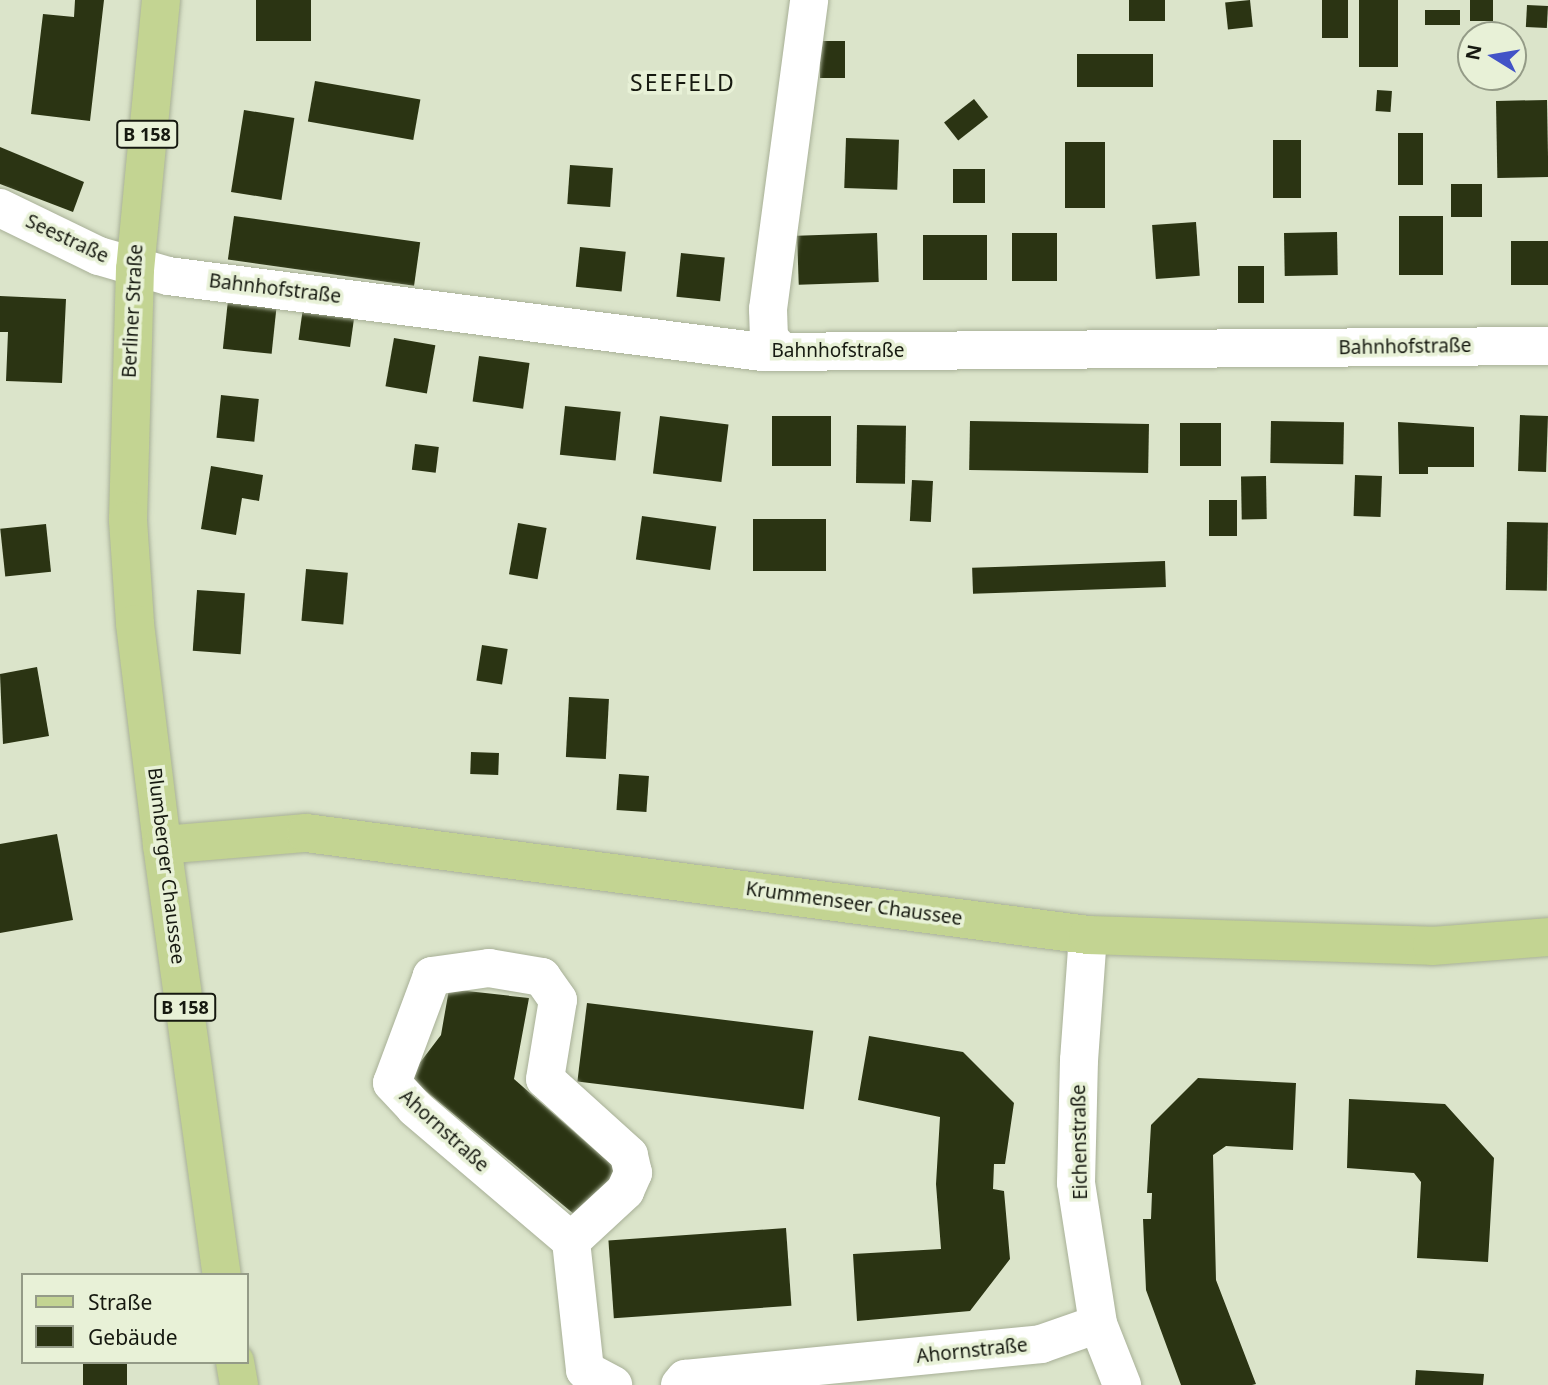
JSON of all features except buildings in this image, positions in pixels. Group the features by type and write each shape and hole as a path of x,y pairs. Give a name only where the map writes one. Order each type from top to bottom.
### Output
{"main road":[{"name":"Berliner Straße","path":"135,624 128,520 135,269 161,0"},
{"name":"Blumberger Chaussee","path":"135,624 162,845 222,1273"},
{"name":"Krummenseer Chaussee","path":"162,845 306,834 1088,935 1432,946 1548,937"},
{"path":"235,1364 239,1385"}],"street":[{"path":"782,352 769,338 768,309 809,0"},
{"name":"Seestraße","path":"0,208 135,269"},
{"name":"Bahnhofstraße","path":"135,269 782,352 1548,346"},
{"name":"Eichenstraße","path":"1088,935 1076,1183 1098,1324 1122,1385"},
{"name":"Ahornstraße","path":"489,968 542,977 558,1000 545,1079 629,1156 633,1173 625,1191 571,1241 415,1108 392,1083 432,976 489,968"},
{"path":"571,1241 585,1370 613,1385"},
{"name":"Ahornstraße","path":"680,1385 685,1379 1028,1346 1098,1324"}],"district":[{"name":"SEEFELD","path":"683,82"}]}
